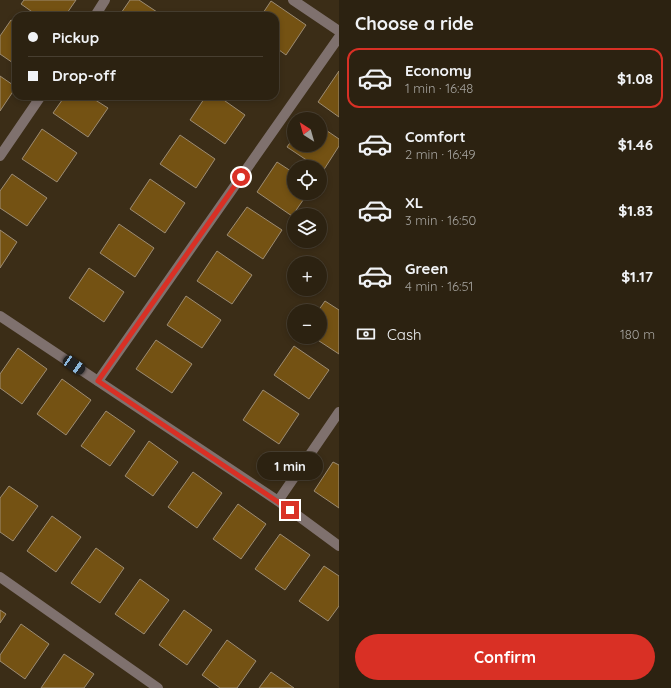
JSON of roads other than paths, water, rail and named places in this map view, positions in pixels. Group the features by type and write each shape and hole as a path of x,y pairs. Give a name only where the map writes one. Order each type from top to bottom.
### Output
{"street":[{"path":"98,12 106,0"},
{"path":"293,0 339,31"},
{"path":"98,381 339,37"},
{"path":"0,156 38,100"},
{"path":"0,316 278,501 339,546"},
{"path":"278,501 339,412"},
{"path":"0,577 158,688"}]}
